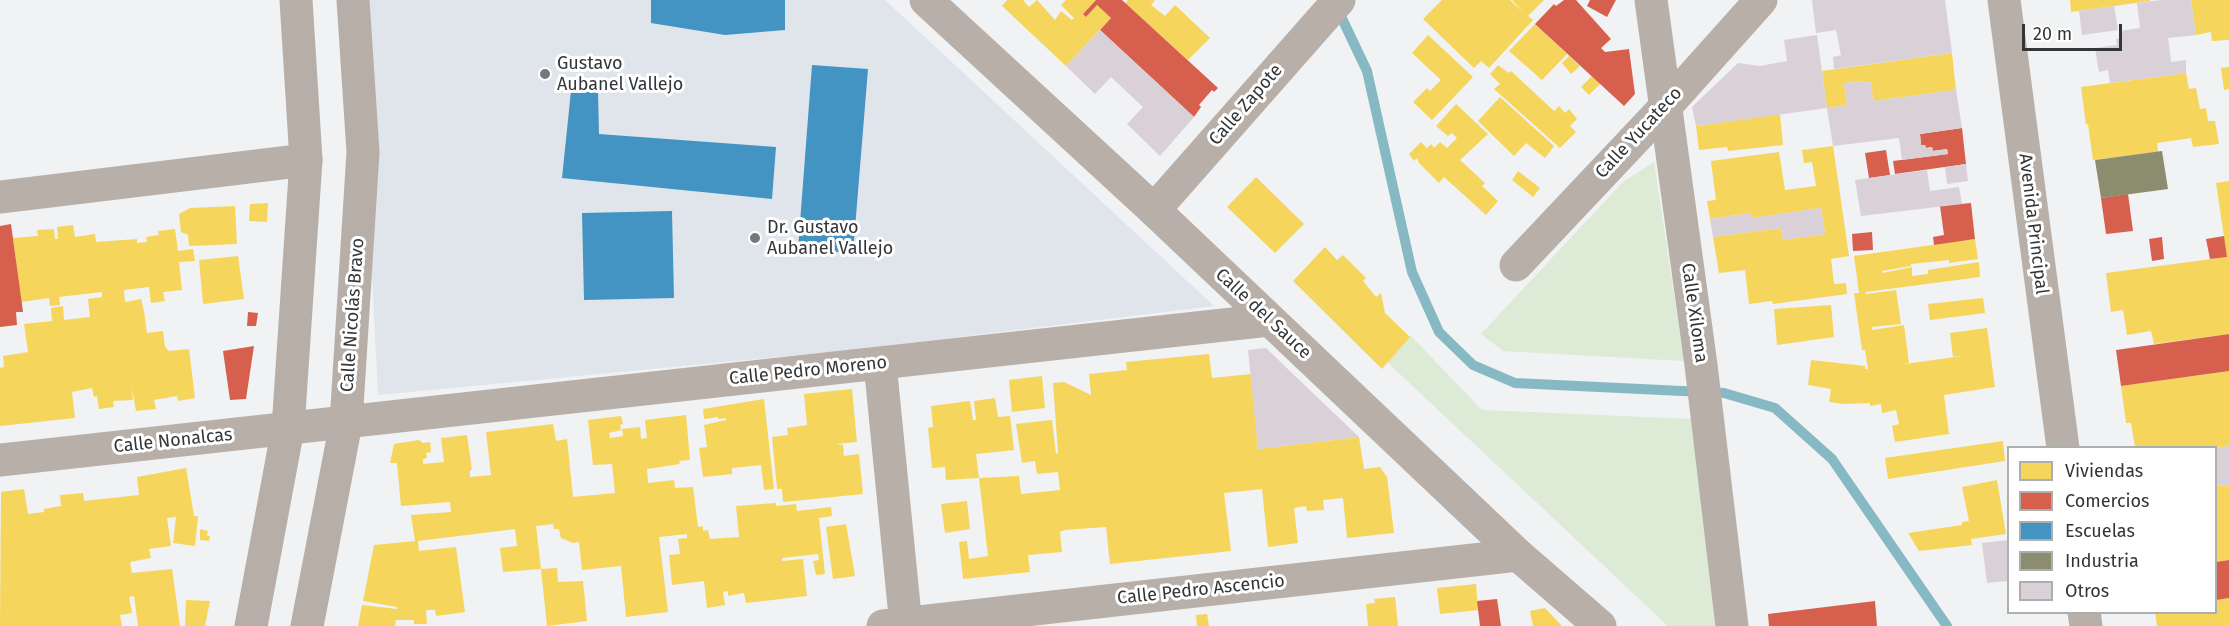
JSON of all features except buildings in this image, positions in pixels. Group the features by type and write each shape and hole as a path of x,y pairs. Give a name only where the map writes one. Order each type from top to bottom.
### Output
{"main road":[{"path":"251,626 288,428 306,159 296,0"},
{"name":"Calle Nicolás Bravo","path":"307,626 346,423 363,152 353,0"}],"street":[{"name":"Calle del Sauce","path":"926,0 1154,210 1518,555 1600,626"},
{"name":"Calle Xiloma","path":"1651,0 1710,430 1732,626"},
{"name":"Calle Yucateco","path":"1516,265 1667,105 1761,0"},
{"name":"Avenida Principal","path":"2004,0 2063,446"},
{"name":"Calle Zapote","path":"1154,210 1330,10"},
{"path":"0,197 306,159"},
{"name":"Calle Pedro Moreno","path":"346,423 1269,320"},
{"path":"880,363 898,625"},
{"name":"Calle Nonalcas","path":"0,460 346,423"},
{"name":"Calle Pedro Ascencio","path":"898,625 1518,555"}],"shaded area":[{"name":"Dr. Gustavo Aubanel Vallejo","path":"358,0 885,0 1214,306 852,350 378,395"}],"green space":[{"path":"1654,162 1684,361 1503,351 1481,334 1623,182"},
{"path":"1411,336 1482,410 1692,419 1720,626 1668,626 1386,361"}],"waterway":[{"path":"1337,8 1367,71 1412,272 1439,332 1473,365 1515,383 1724,393 1775,408 1832,459 1947,626"}],"place":[{"name":"Gustavo Aubanel Vallejo","path":"545,74"},
{"name":"Dr. Gustavo Aubanel Vallejo","path":"755,238"}]}
